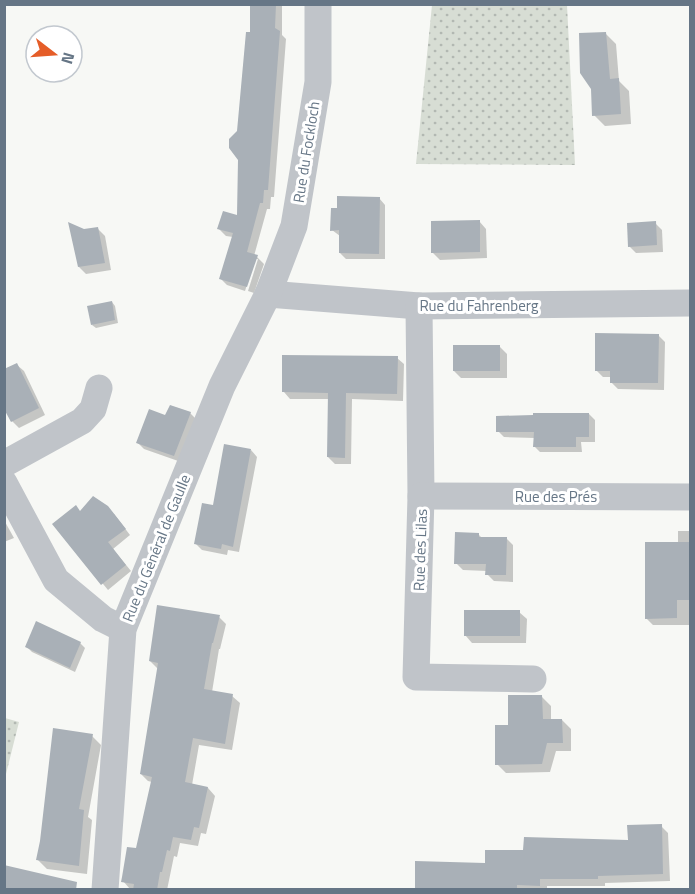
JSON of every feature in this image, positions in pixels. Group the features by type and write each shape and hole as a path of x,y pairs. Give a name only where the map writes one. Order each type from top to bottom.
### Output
{"street":[{"name":"Rue du Fockloch","path":"268,294 294,226 318,82 318,4"},
{"name":"Rue du Fahrenberg","path":"268,294 419,306 690,303"},
{"name":"Rue du Général de Gaulle","path":"105,890 123,629 222,386 268,294"},
{"name":"Rue des Lilas","path":"419,306 421,496 416,677 533,679"},
{"path":"4,464 82,421 93,409 99,388"},
{"path":"4,483 56,580 103,619 123,629"},
{"name":"Rue des Prés","path":"421,496 690,497"}],"shaded area":[{"path":"432,5 567,5 575,165 416,164"},
{"path":"4,718 19,722 5,778"}],"building":[{"path":"250,4 276,4 275,28 280,31 268,190 264,190 263,203 260,203 247,252 258,255 247,287 219,279 233,233 217,229 223,211 237,215 238,160 229,148 229,139 237,131 246,32 250,32"},
{"path":"606,32 610,79 619,78 621,114 592,116 591,89 580,73 579,33"},
{"path":"337,196 380,197 379,254 339,253 339,230 330,231 331,208 337,208"},
{"path":"480,220 480,252 431,253 431,221"},
{"path":"656,221 657,245 628,247 627,223"},
{"path":"68,222 84,229 98,227 105,263 78,267"},
{"path":"112,301 115,320 91,325 87,306"},
{"path":"595,333 659,334 658,383 610,383 610,371 595,371"},
{"path":"453,345 500,345 500,371 453,371"},
{"path":"282,355 398,356 397,394 346,393 345,458 327,457 328,393 282,392"},
{"path":"17,363 39,408 11,422 4,409 4,369"},
{"path":"170,405 191,412 174,456 136,443 149,409 165,415"},
{"path":"533,413 589,413 589,437 576,437 576,447 533,447 534,432 496,432 496,416 533,415"},
{"path":"224,444 251,449 233,547 222,544 221,549 194,544 202,503 213,505"},
{"path":"93,496 108,506 126,529 108,542 126,565 101,585 52,524 76,505 80,511"},
{"path":"455,532 479,533 479,537 507,537 506,575 485,575 486,564 454,564"},
{"path":"645,542 690,542 690,600 677,600 677,618 645,619"},
{"path":"157,605 220,615 212,643 204,689 233,694 225,744 193,738 185,782 208,787 199,828 194,827 191,840 173,837 170,851 167,850 162,872 160,872 157,890 133,890 134,884 121,882 127,847 136,848 152,777 140,774 158,663 149,661"},
{"path":"464,610 520,610 520,636 464,636"},
{"path":"36,621 81,642 70,668 25,647"},
{"path":"508,695 542,695 543,719 562,719 563,743 547,743 542,764 495,765 495,725 508,725"},
{"path":"53,728 93,734 79,809 84,810 79,866 36,860"},
{"path":"662,824 663,874 598,876 598,879 540,879 540,886 517,885 517,890 415,890 415,861 485,863 485,850 523,850 524,837 628,840 627,825"},
{"path":"4,865 77,882 76,890 4,890"}]}
